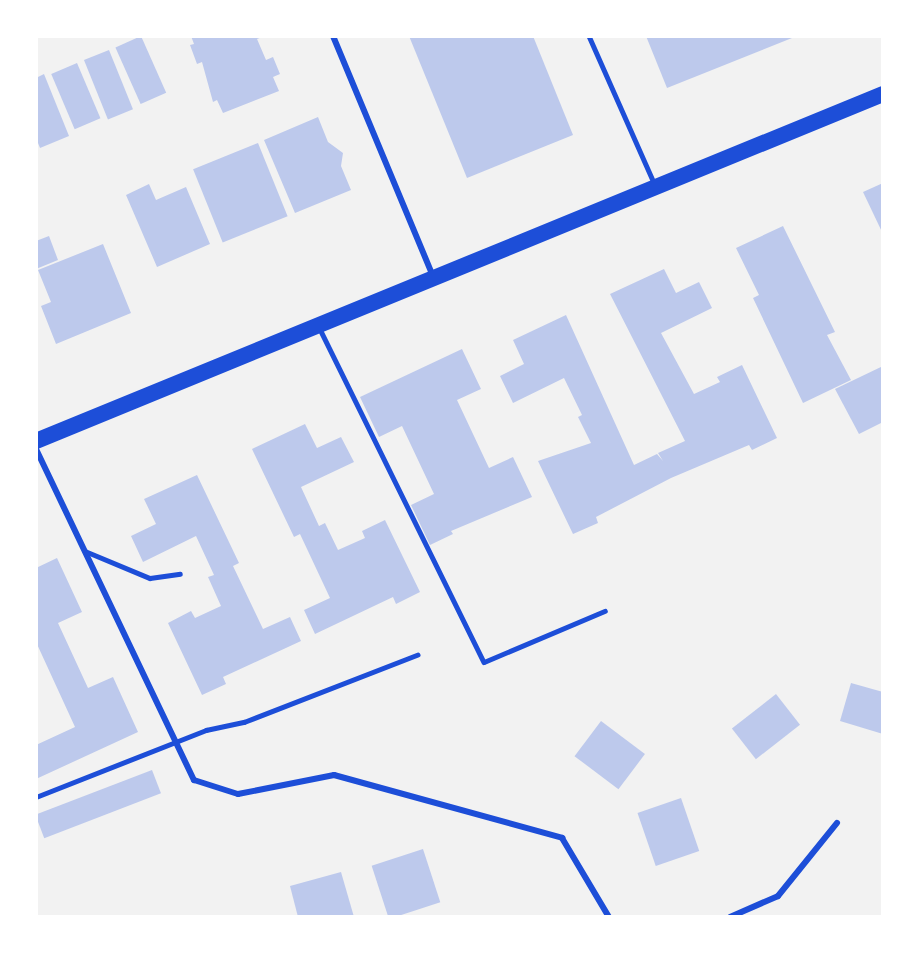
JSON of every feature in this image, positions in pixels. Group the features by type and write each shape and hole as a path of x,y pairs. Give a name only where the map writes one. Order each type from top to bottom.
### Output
{"highway":[{"path":"36,441 433,276 883,94"}],"street":[{"path":"333,36 433,276"},
{"path":"36,449 194,780 238,794 334,775 562,838 609,917"},
{"path":"730,917 778,896 837,823"}],"lane":[{"path":"589,36 655,186"},
{"path":"318,324 484,662 605,611"},
{"path":"85,551 150,578 180,574"},
{"path":"36,797 176,741 206,730 244,722 417,655"}],"building":[{"path":"141,36 166,93 141,104 115,47"},
{"path":"191,36 265,36 257,39 266,60 273,57 280,74 273,77 279,91 223,113 217,100 213,102 202,62 197,64 190,45 194,44"},
{"path":"409,36 533,36 573,135 467,178"},
{"path":"646,36 797,36 667,88"},
{"path":"109,50 133,109 108,119 84,60"},
{"path":"77,63 100,118 75,129 51,74"},
{"path":"44,74 69,136 40,148 36,138 36,78"},
{"path":"318,117 328,142 343,153 341,166 351,190 295,213 264,140"},
{"path":"258,143 288,216 223,242 193,169"},
{"path":"883,183 883,234 863,192"},
{"path":"149,184 156,200 186,187 210,244 157,267 126,195"},
{"path":"783,226 835,332 827,335 851,380 803,403 753,298 759,295 736,248"},
{"path":"49,236 58,260 36,269 36,241"},
{"path":"103,244 131,313 56,344 41,306 51,302 38,270"},
{"path":"664,269 676,293 699,282 712,308 661,333 694,394 720,382 717,377 742,365 777,438 752,450 749,445 671,478 596,517 598,523 573,534 538,461 591,443 578,417 582,415 564,378 513,403 500,376 524,364 513,340 566,315 634,465 657,454 663,461 658,453 685,441 610,294"},
{"path":"462,349 481,389 457,400 489,468 513,457 532,497 451,531 453,534 430,545 411,505 434,494 402,426 379,437 360,397"},
{"path":"883,366 883,422 859,434 835,389"},
{"path":"305,424 317,448 341,437 354,462 301,487 319,526 325,523 338,550 365,538 362,531 385,520 420,592 396,604 393,597 315,634 304,610 330,598 300,534 294,537 252,449"},
{"path":"197,475 239,563 233,566 263,629 290,617 301,641 223,677 226,684 202,695 168,623 191,611 195,618 221,606 208,577 214,575 196,536 143,562 131,536 156,524 144,499"},
{"path":"57,558 82,612 58,623 88,688 113,677 138,732 36,779 36,745 75,727 36,642 36,568"},
{"path":"851,683 883,692 883,734 840,721"},
{"path":"776,694 800,725 756,759 732,728"},
{"path":"601,721 645,754 618,789 575,756"},
{"path":"152,770 161,793 44,838 36,815"},
{"path":"681,798 699,851 656,866 638,813"},
{"path":"423,849 440,902 395,917 388,917 372,866"},
{"path":"341,872 354,917 298,917 290,886"}]}
